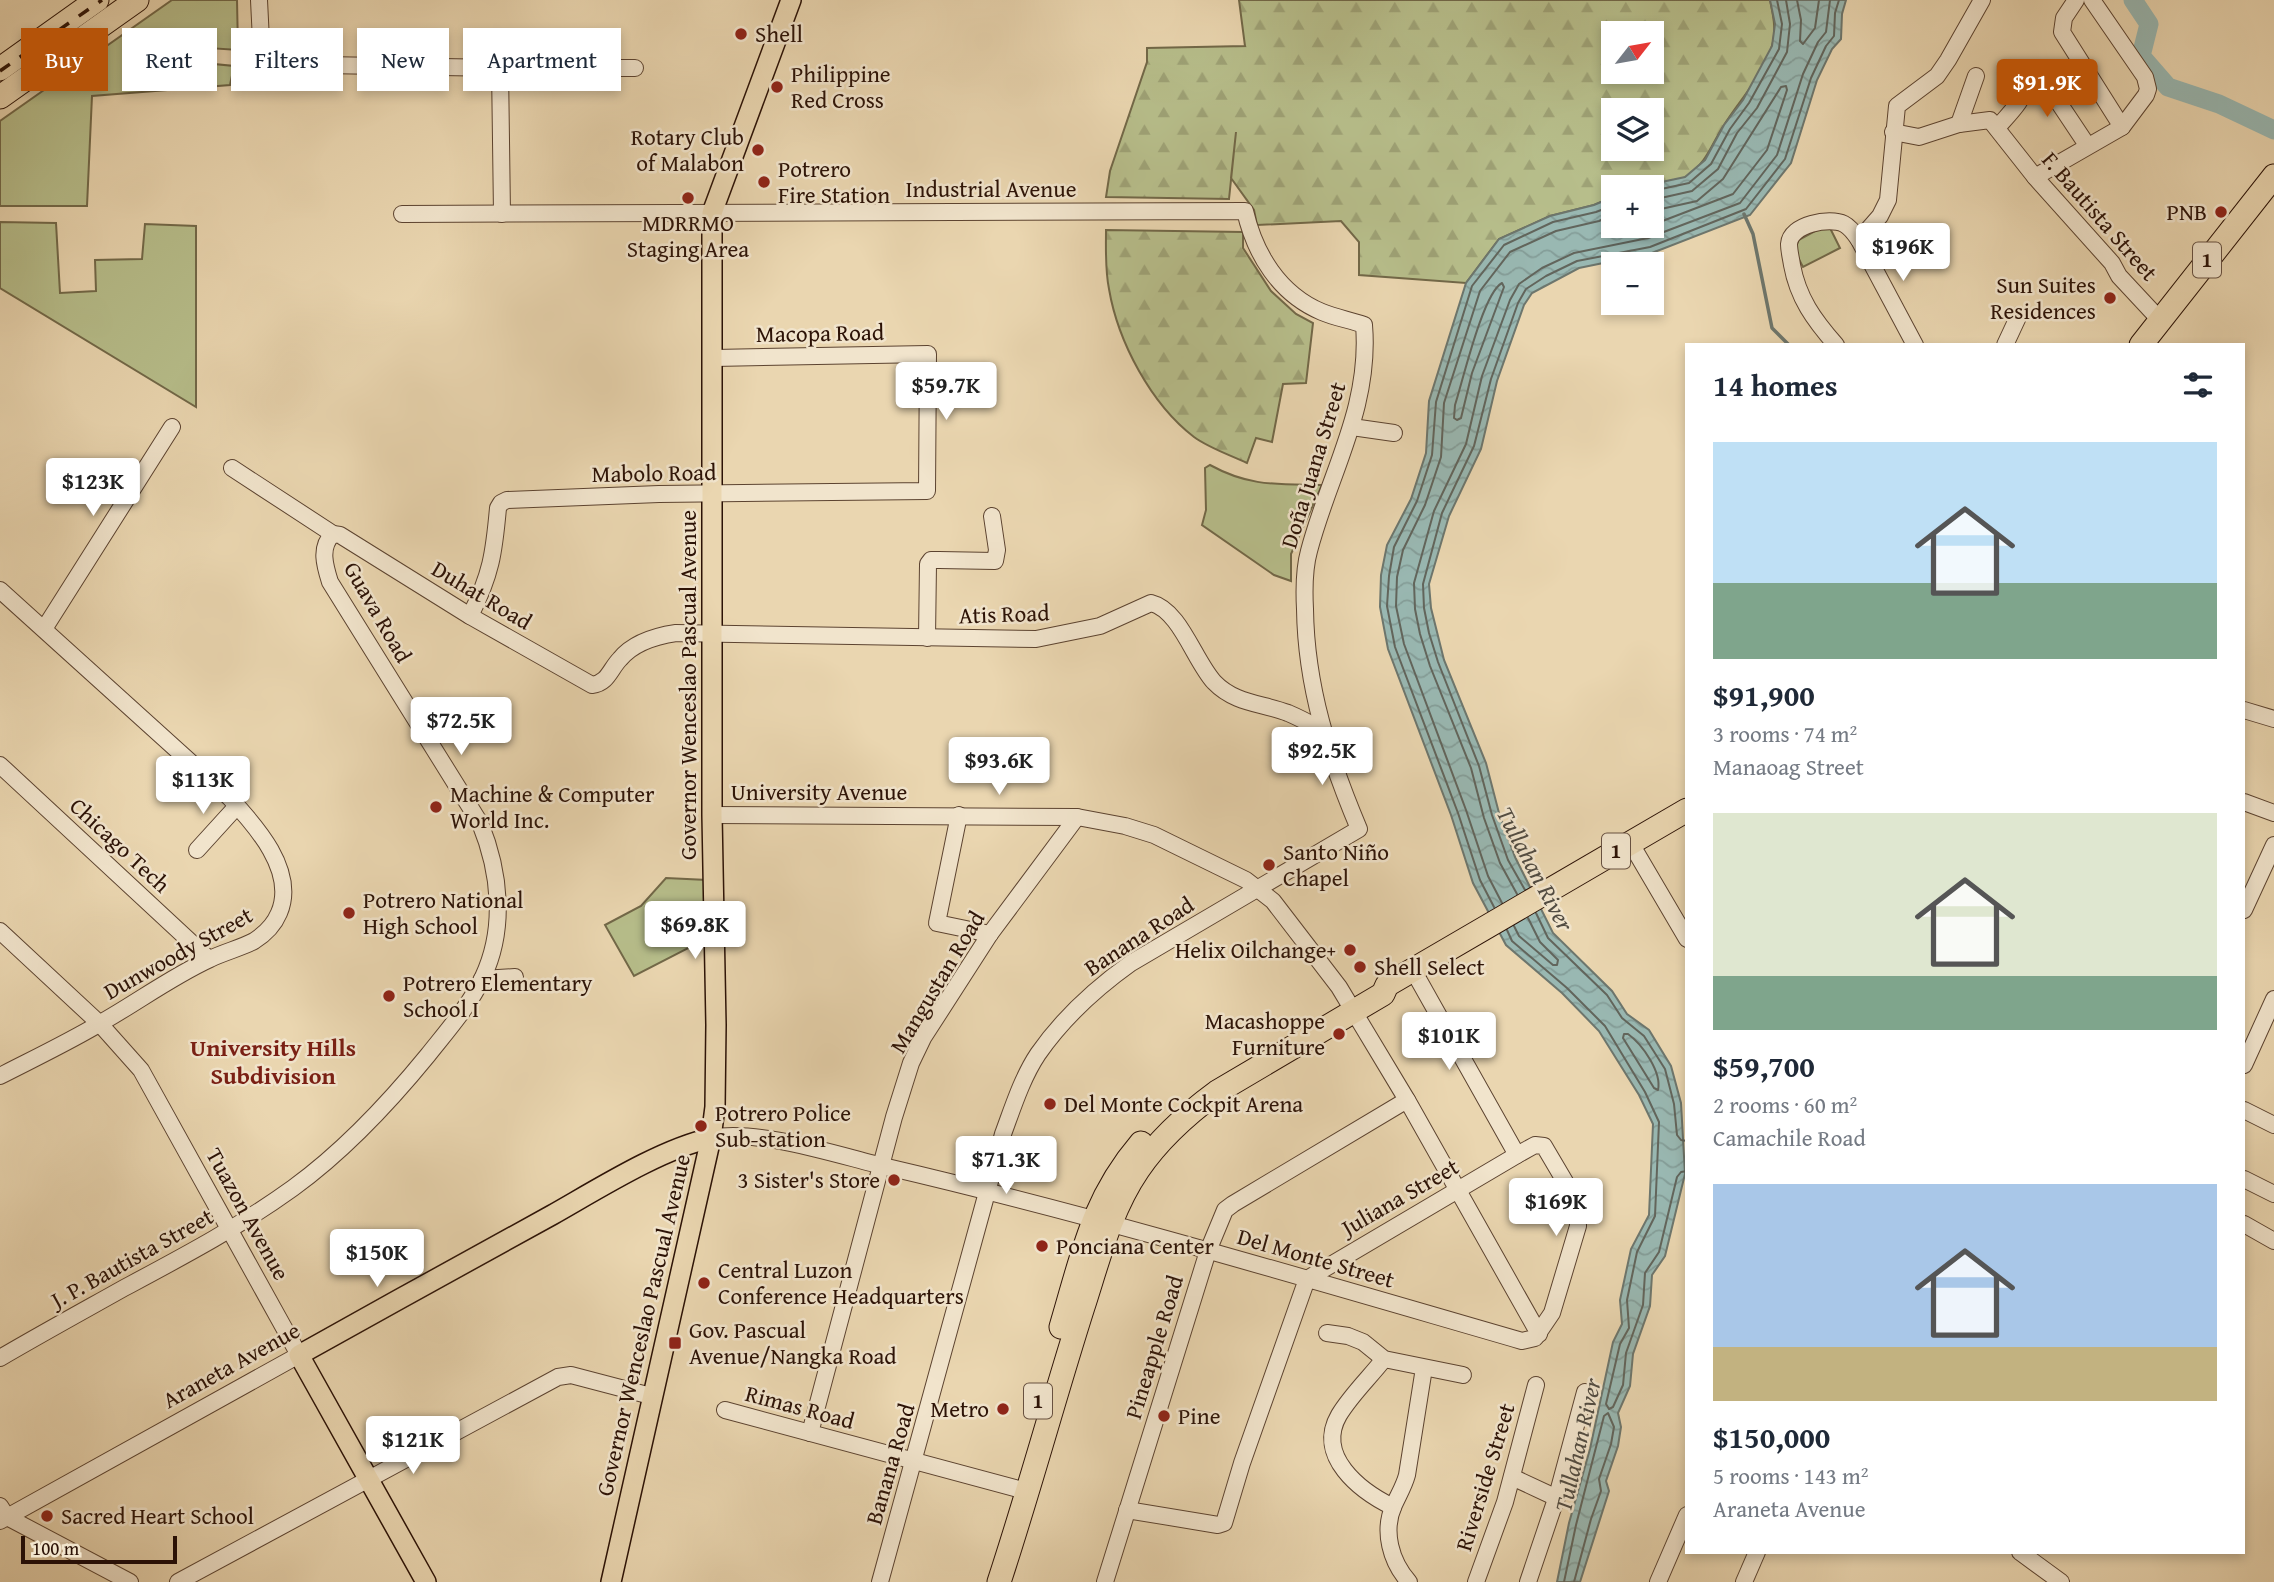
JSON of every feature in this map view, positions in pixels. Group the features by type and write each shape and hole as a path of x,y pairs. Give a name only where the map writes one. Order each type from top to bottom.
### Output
{"highway":[{"path":"0,69 97,0"},
{"path":"0,97 137,0"},
{"name":"1","path":"2143,343 2274,176"},
{"name":"1","path":"983,1582 1019,1489 1101,1221 1126,1161 1155,1126 1210,1080 1350,1006 1383,994 1387,985 1685,811"},
{"name":"1","path":"999,1582 1019,1489"}],"main road":[{"name":"Governor Wenceslao Pascual Avenue","path":"611,1582 711,1138 715,1107 712,213 791,0"},
{"name":"Araneta Avenue","path":"299,1355 600,1188 695,1141 711,1138"},
{"name":"Tuazon Avenue","path":"299,1355 426,1582"}],"street":[{"path":"259,0 264,64 463,67"},
{"path":"1859,240 1880,216 1888,200 1897,106 1937,76 1982,0"},
{"path":"2076,0 2064,18 2062,32 2122,127"},
{"path":"2035,177 2122,127 2148,89 2147,82 2092,0"},
{"path":"621,68 635,68"},
{"path":"2039,73 2087,145"},
{"path":"1959,124 1976,76"},
{"path":"1894,132 1919,136 1985,119 1990,120 1997,128 2023,95 2025,85"},
{"path":"500,91 502,214"},
{"name":"F. Bautista Street","path":"1997,128 2035,177 2112,263 2119,276 2160,320"},
{"name":"Industrial Avenue","path":"402,214 1245,211"},
{"name":"Doña Juana Street","path":"1245,211 1258,251 1269,270 1284,286 1320,311 1364,326 1364,373 1352,428 1307,562 1304,596 1306,641 1314,697 1322,730 1359,829"},
{"path":"1834,343 1812,318 1794,278 1789,243 1796,230 1805,225 1837,222 1844,224 1859,240 1914,343"},
{"path":"2006,343 2019,315"},
{"name":"Macopa Road","path":"714,358 928,354 927,491"},
{"path":"44,629 173,427"},
{"path":"1352,428 1394,433"},
{"name":"Duhat Road","path":"232,468 332,534 340,535 470,616 592,685 600,684 606,679 620,657 658,635 712,634"},
{"name":"Mabolo Road","path":"470,616 484,589 493,559 498,508 507,500 659,494 927,491"},
{"path":"927,638 928,564 931,560 995,561 997,550 992,516"},
{"name":"Guava Road","path":"332,534 327,540 324,553 325,569 334,590 480,823 490,847 498,908 495,934 482,979"},
{"name":"Dunwoody Street","path":"0,590 237,806 270,847 279,867 282,892 280,911 271,928 254,940 209,959 100,1024 0,1076"},
{"name":"Atis Road","path":"712,634 1036,639 1100,626 1145,604 1157,605 1168,611 1203,667 1223,690 1238,700 1289,713 1322,730"},
{"path":"2245,710 2274,719"},
{"name":"Chicago Tech","path":"0,765 209,959"},
{"path":"2245,802 2274,813"},
{"path":"197,850 237,806"},
{"name":"University Avenue","path":"712,814 1077,817 1125,826 1154,835 1259,888 1302,937 1350,1006 1407,1100 1539,1334"},
{"path":"959,815 937,923 990,934"},
{"name":"Mangustan Road","path":"810,1433 902,1090 920,1044 990,934 1077,817"},
{"name":"Banana Road","path":"880,1582 1003,1134 1020,1089 1038,1054 1096,989 1131,962 1359,829"},
{"path":"1630,842 1685,936"},
{"path":"2245,908 2274,845"},
{"name":"Tuazon Avenue","path":"0,931 100,1024 141,1070 299,1355"},
{"path":"1413,970 1517,1155 1535,1145 1544,1146 1577,1202 1578,1226 1559,1293 1552,1313 1539,1334"},
{"path":"482,979 515,977"},
{"name":"J. P. Bautista Street","path":"0,1358 229,1231 294,1187 358,1133 395,1095 438,1042 482,979"},
{"path":"2245,1063 2274,999"},
{"name":"Pineapple Road","path":"1105,1582 1208,1251 1225,1210 1407,1100"},
{"path":"2245,1110 2274,1125"},
{"name":"Del Monte Street","path":"711,1138 740,1134 881,1165 1101,1221 1522,1341 1529,1341 1539,1334"},
{"name":"Juliana Street","path":"1307,1279 1517,1155"},
{"path":"2245,1180 2274,1194"},
{"path":"2245,1225 2274,1241"},
{"path":"1127,1510 1218,1525 1224,1523 1242,1463 1307,1279"},
{"path":"1327,1333 1348,1336 1363,1342 1384,1359 1463,1375"},
{"name":"Araneta Avenue","path":"2,1515 299,1355"},
{"path":"1384,1359 1338,1416 1332,1441 1337,1459 1352,1480 1373,1497 1393,1507"},
{"path":"1409,1582 1395,1561 1389,1545 1393,1507 1402,1492 1407,1475 1424,1368"},
{"path":"178,1582 558,1377 570,1375 651,1396"},
{"name":"Riverside Street","path":"1476,1582 1505,1502 1536,1385"},
{"path":"1528,1582 1557,1498 1584,1392"},
{"name":"Rimas Road","path":"725,1410 1019,1489"},
{"path":"1512,1478 1557,1498"},
{"path":"2,1515 130,1582"},
{"path":"1658,1582 1685,1520"},
{"path":"1744,1582 1756,1554"},
{"path":"2023,1554 2062,1582"}],"green space":[{"path":"172,0 237,0 238,28 231,28 231,50 217,49 217,28 132,28"},
{"path":"1239,0 1770,0 1774,32 1770,53 1759,75 1694,171 1681,179 1664,183 1664,175 1601,175 1601,202 1550,216 1499,239 1466,283 1359,275 1359,242 1341,221 1257,225 1254,210 1231,178 1229,199 1106,197 1110,171 1147,62 1147,48 1245,46"},
{"path":"122,35 122,91 155,91 92,96 87,206 0,206 0,121 43,91 108,91 108,45"},
{"path":"217,64 231,66 230,85 217,86"},
{"path":"0,222 56,223 60,293 96,291 95,260 142,259 145,224 196,226 196,407 0,288"},
{"path":"1828,224 1840,248 1803,267 1791,244"},
{"path":"1106,230 1243,232 1243,248 1271,291 1296,314 1313,323 1306,383 1283,384 1272,442 1256,438 1247,463 1194,437 1178,423 1151,390 1129,350 1113,309 1107,274"},
{"path":"1210,465 1251,481 1322,485 1291,554 1291,581 1274,575 1202,525 1206,510 1205,468"},
{"path":"666,878 707,880 706,939 634,976 605,925 641,906"}],"water":[{"path":"1770,0 1846,0 1842,14 1841,39 1832,49 1817,80 1791,163 1750,215 1655,252 1601,252 1601,263 1579,268 1532,293 1524,305 1497,381 1481,449 1449,516 1429,584 1431,608 1444,660 1486,763 1499,813 1515,857 1553,933 1612,991 1627,1014 1649,1030 1671,1066 1681,1103 1685,1174 1665,1256 1652,1275 1650,1306 1633,1354 1630,1386 1618,1413 1621,1427 1618,1446 1606,1481 1609,1491 1580,1582 1557,1582 1613,1342 1622,1324 1620,1300 1631,1249 1649,1215 1653,1124 1639,1095 1599,1031 1562,993 1506,945 1473,883 1451,815 1388,649 1380,607 1381,575 1387,545 1411,499 1426,453 1429,401 1466,283 1499,239 1550,216 1601,202 1601,238 1664,238 1664,181 1685,177 1705,160 1724,125 1743,100 1772,46 1775,24"}],"waterway":[{"path":"2133,0 2149,24 2141,56 2168,87 2219,104 2274,130"},
{"path":"1744,214 1753,234 1772,328 1787,343"}],"railway":[{"path":"0,71 102,0"}],"place":[{"name":"Shell","path":"741,34"},
{"name":"Philippine Red Cross","path":"777,87"},
{"name":"Rotary Club of Malabon","path":"758,150"},
{"name":"Potrero Fire Station","path":"764,182"},
{"name":"MDRRMO Staging Area","path":"688,198"},
{"name":"PNB","path":"2221,212"},
{"name":"Sun Suites Residences","path":"2110,298"},
{"name":"Machine & Computer World Inc.","path":"436,807"},
{"name":"Santo Niño Chapel","path":"1269,865"},
{"name":"Potrero National High School","path":"349,913"},
{"name":"Helix Oilchange+","path":"1350,950"},
{"name":"Shell Select","path":"1360,967"},
{"name":"Potrero Elementary School I","path":"389,996"},
{"name":"Macashoppe Furniture","path":"1339,1034"},
{"name":"Del Monte Cockpit Arena","path":"1050,1104"},
{"name":"Potrero Police Sub-station","path":"701,1126"},
{"name":"3 Sister's Store","path":"894,1180"},
{"name":"Ponciana Center","path":"1042,1246"},
{"name":"Central Luzon Conference Headquarters","path":"704,1283"},
{"name":"Gov. Pascual Avenue/Nangka Road","path":"675,1343"},
{"name":"Metro","path":"1003,1409"},
{"name":"Pine","path":"1164,1416"},
{"name":"Sacred Heart School","path":"47,1516"}],"district":[{"name":"University Hills Subdivision","path":"273,1062"}],"water label":[{"name":"Tullahan River","path":"1535,869"},
{"name":"Tullahan River","path":"1578,1445"}]}
